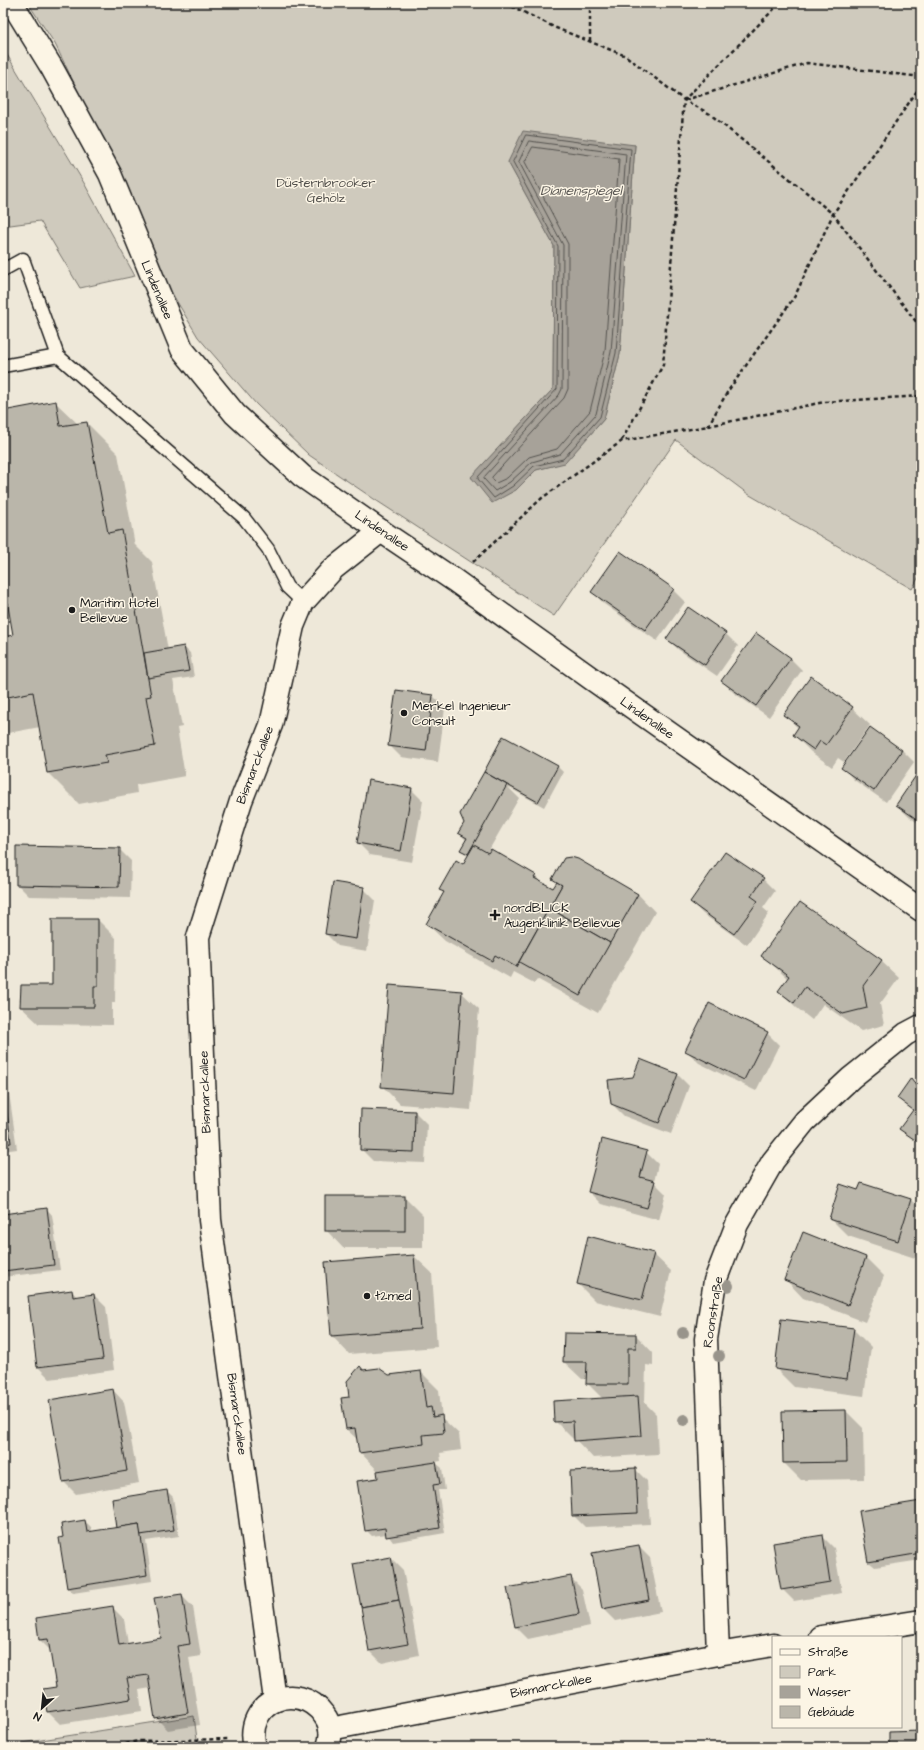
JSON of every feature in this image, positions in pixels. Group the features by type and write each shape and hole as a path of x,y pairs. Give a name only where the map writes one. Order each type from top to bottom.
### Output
{"street":[{"name":"Lindenallee","path":"12,3 52,68 110,174 182,349 235,414 302,476 454,580 592,679 921,910"},
{"name":"Bismarckallee","path":"276,1700 210,1220 198,937 241,801 271,725 293,626 303,602 333,569 381,531"},
{"name":"Roonstraße","path":"718,1654 706,1339 716,1282 737,1224 773,1161 805,1121 851,1078 906,1034 921,1026"},
{"path":"827,1636 921,1621"},
{"name":"Bismarckallee","path":"254,1743 254,1727 258,1716 266,1706 287,1696 299,1697 310,1701 320,1708 326,1718 329,1738 718,1654 772,1645"}],"lane":[{"path":"3,270 23,259 58,356 244,518 268,549 287,586 303,602"},
{"path":"3,366 58,356"}],"path":[{"path":"505,3 556,28 626,56 684,100 710,114 834,214 921,328"},
{"path":"590,3 590,42"},
{"path":"622,441 663,365 684,100 780,3"},
{"path":"684,100 807,63 921,77"},
{"path":"708,426 728,391 794,296 834,214 921,84"},
{"path":"454,580 542,498 622,441 708,426 824,402 921,396"},
{"path":"112,1747 138,1741 254,1743"}],"green space":[{"name":"Düsternbrooker Gehölz","path":"28,3 921,3 921,573 912,589 748,494 676,440 554,616 309,455 256,404 198,337 160,273 123,183 55,44","holes":["635,145 620,354 604,419 565,462 536,470 471,478 553,389 554,246 508,162"]},
{"path":"3,48 84,183 135,276 80,288 40,221 3,226"},
{"path":"194,1716 198,1747 3,1747 3,1746"}],"water":[{"name":"Dianenspiegel","path":"523,131 635,145 620,354 604,419 565,463 536,470 516,490 492,503 471,477 553,389 554,246 508,162"}],"building":[{"name":"Maritim Hotel Bellevue","path":"56,401 60,426 87,422 108,533 122,530 151,696 146,697 155,746 105,755 107,763 47,773 33,692 3,698 3,637 13,635 3,578 3,411"},
{"path":"620,551 674,589 645,630 591,592"},
{"path":"688,607 726,633 705,665 666,639"},
{"path":"756,633 791,658 756,706 721,681"},
{"path":"184,646 189,671 148,678 144,653"},
{"path":"811,676 853,707 826,745 820,741 814,750 793,735 799,726 783,715"},
{"path":"396,690 433,695 426,751 388,746"},
{"path":"870,727 902,750 874,791 841,768"},
{"path":"503,736 558,766 538,802 484,772"},
{"path":"921,768 921,822 896,805"},
{"path":"484,772 507,785 468,854 460,850 467,838 458,833 464,823 460,814"},
{"path":"368,780 412,788 401,851 357,843"},
{"path":"474,845 488,853 491,849 536,875 534,878 553,888 557,882 562,885 516,967 495,955 492,961 426,924 444,892 439,890 456,860 463,864"},
{"path":"16,846 120,848 119,887 16,885"},
{"path":"725,852 764,878 751,896 758,901 734,934 690,902"},
{"path":"571,857 578,859 638,894 610,943 549,908 562,885 552,879 564,858"},
{"path":"333,882 364,887 356,939 325,934"},
{"path":"800,902 882,960 863,986 867,1008 843,1014 805,987 794,1003 778,991 789,976 761,956"},
{"path":"549,908 610,943 580,996 519,962"},
{"path":"52,919 98,919 98,986 94,986 94,1007 20,1007 21,985 52,985"},
{"path":"389,985 462,991 454,1093 381,1087"},
{"path":"709,1003 768,1032 744,1080 685,1051"},
{"path":"640,1059 678,1074 659,1123 611,1104 608,1080 633,1077"},
{"path":"911,1078 921,1091 921,1144 899,1129 913,1110 897,1098"},
{"path":"3,1083 11,1143 3,1144"},
{"path":"361,1109 415,1111 414,1152 360,1150"},
{"path":"602,1139 647,1151 640,1177 655,1181 647,1208 588,1192"},
{"path":"861,1183 911,1199 898,1241 829,1219 840,1184 858,1190"},
{"path":"325,1196 405,1196 405,1231 325,1231"},
{"path":"47,1208 54,1265 3,1271 3,1214"},
{"path":"803,1232 866,1257 848,1305 784,1280"},
{"path":"588,1236 654,1253 642,1300 577,1284"},
{"path":"414,1255 420,1329 331,1336 325,1262"},
{"path":"72,1290 73,1297 94,1294 103,1359 37,1367 28,1296"},
{"path":"781,1319 854,1328 847,1379 775,1369"},
{"path":"564,1333 636,1334 636,1348 628,1348 628,1384 586,1384 587,1362 563,1362"},
{"path":"360,1366 363,1370 379,1368 389,1375 421,1371 426,1408 431,1407 433,1417 442,1415 444,1433 423,1435 424,1444 359,1453 355,1428 346,1429 341,1398 349,1397 347,1381"},
{"path":"113,1389 127,1471 63,1482 49,1400"},
{"path":"638,1396 641,1436 574,1441 573,1421 554,1422 553,1401"},
{"path":"846,1410 847,1462 783,1463 782,1411"},
{"path":"436,1462 440,1484 433,1485 440,1528 386,1537 385,1528 365,1531 357,1481 378,1478 377,1471"},
{"path":"636,1468 638,1513 572,1516 570,1471"},
{"path":"167,1490 174,1530 140,1535 139,1524 116,1528 112,1499"},
{"path":"921,1501 921,1553 868,1562 859,1511"},
{"path":"85,1520 87,1532 139,1524 147,1575 67,1588 59,1538 63,1537 61,1524"},
{"path":"823,1535 830,1582 781,1590 773,1543"},
{"path":"639,1545 649,1600 602,1609 592,1553"},
{"path":"391,1557 399,1600 361,1607 353,1564"},
{"path":"571,1576 579,1614 515,1627 507,1588"},
{"path":"182,1594 190,1644 177,1646 188,1713 155,1719 148,1675 127,1678 131,1699 47,1712 43,1689 56,1687 48,1639 39,1640 36,1618 113,1606 119,1645 161,1638 154,1598"},
{"path":"399,1600 408,1644 369,1651 361,1607"},
{"path":"921,1731 921,1747 889,1747 889,1732"},
{"path":"838,1744 838,1747 806,1747"}],"place":[{"name":"Maritim Hotel Bellevue","path":"72,610"},
{"name":"Merkel Ingenieur Consult","path":"404,713"},
{"name":"nordBLICK Augenklinik Bellevue","path":"495,915"},
{"name":"t2med","path":"367,1296"}]}
